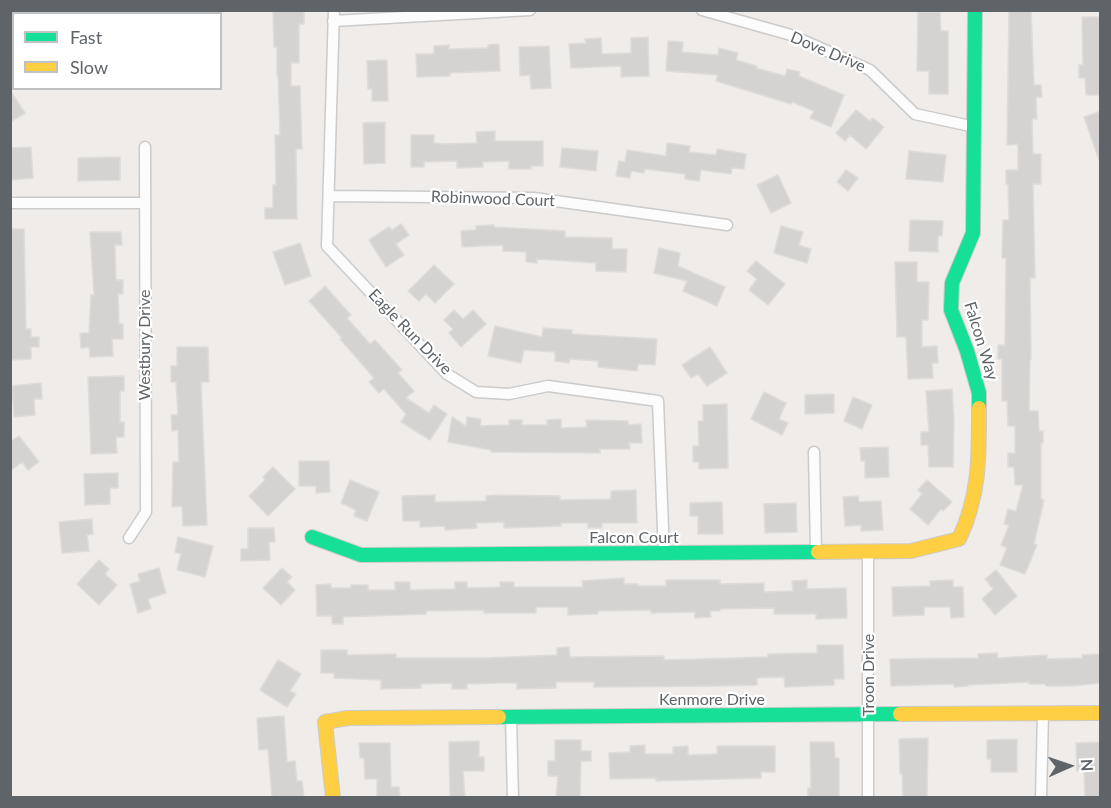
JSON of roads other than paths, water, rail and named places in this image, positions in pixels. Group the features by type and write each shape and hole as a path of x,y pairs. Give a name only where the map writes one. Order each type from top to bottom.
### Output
{"street":[{"path":"334,16 530,10"},
{"name":"Dove Drive","path":"702,10 791,35 870,70 915,114 975,127"},
{"name":"Falcon Way","path":"959,539 967,522 976,491 979,451 979,393 967,351 951,310 952,283 973,233 975,10"},
{"name":"Eagle Run Drive","path":"334,16 327,246 447,374 476,392 509,394 548,386 658,400 664,554"},
{"name":"Westbury Drive","path":"129,538 146,512 145,147"},
{"name":"Robinwood Court","path":"329,196 534,198 727,225"},
{"path":"10,203 144,202"},
{"path":"814,452 816,552"},
{"name":"Falcon Court","path":"312,537 361,555 911,551 959,539"},
{"name":"Troon Drive","path":"868,552 868,798"},
{"name":"Kenmore Drive","path":"333,798 325,722 348,718 1101,713"},
{"path":"1041,797 1043,714"},
{"path":"511,718 513,798"}]}
